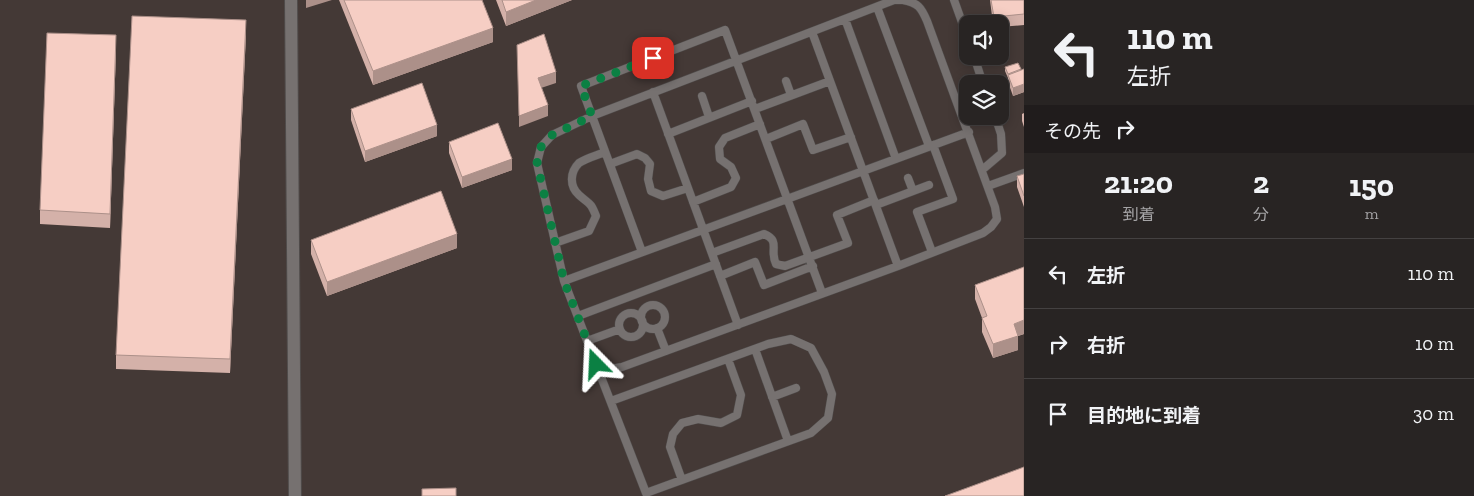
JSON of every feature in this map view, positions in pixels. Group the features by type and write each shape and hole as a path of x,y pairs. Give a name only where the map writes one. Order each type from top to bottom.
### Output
{"street":[{"path":"291,0 295,496"}],"lane":[{"path":"596,364 610,369 622,367 898,266 983,233 991,227 997,219 988,186 928,21 922,10 914,2 894,0 653,92 592,116 552,135 541,147 537,163 564,281 596,364 611,401 646,493 811,433 828,418 832,394 824,372 811,348 791,339 768,344 611,401"},
{"path":"954,0 959,15"},
{"path":"877,7 953,199 917,212 932,252"},
{"path":"845,19 896,158"},
{"path":"642,252 581,86 725,30 822,293"},
{"path":"812,32 898,266"},
{"path":"786,81 792,95"},
{"path":"755,109 830,81"},
{"path":"653,92 738,324"},
{"path":"702,96 709,117"},
{"path":"668,134 752,101"},
{"path":"693,202 731,187 736,178 731,167 720,159 719,147 725,138 760,124"},
{"path":"766,138 803,124 813,150 851,137"},
{"path":"982,170 1002,153 1001,134 998,125"},
{"path":"564,281 969,132"},
{"path":"555,243 589,231 596,216 591,204 577,194 571,183 573,172 580,162 605,152"},
{"path":"610,164 637,154 645,158 650,164 648,180 651,191 663,196 688,188"},
{"path":"988,186 1024,173"},
{"path":"908,178 913,191"},
{"path":"712,253 764,234 770,236 774,244 773,257 776,264 785,266 848,243 837,215 929,185"},
{"path":"720,276 755,262 764,286 813,266"},
{"path":"578,316 716,264"},
{"path":"657,328 646,327 642,321 640,318 633,313 626,315 620,321 622,332 628,336 635,336 642,328 642,321 642,317 644,310 651,306 659,307 665,316 663,323 657,328"},
{"path":"657,328 666,351"},
{"path":"587,341 620,329"},
{"path":"755,349 788,442"},
{"path":"682,480 670,448 672,434 682,423 698,419 721,423 737,415 741,395 728,359"},
{"path":"772,397 796,388"}],"shaded area":[{"path":"0,0 1024,0 1024,496 0,496"}],"building":[{"path":"344,0 482,0 493,28 373,71"},
{"path":"502,0 536,0 506,12"},
{"path":"991,0 1024,0 1024,14 994,15"},
{"path":"132,16 246,20 230,359 116,355"},
{"path":"47,33 116,35 110,214 40,210"},
{"path":"544,34 556,72 538,78 548,105 519,116 517,45"},
{"path":"1018,63 1021,69 1008,74 1005,67"},
{"path":"1024,69 1024,84 1013,88 1008,75"},
{"path":"422,83 437,125 365,151 351,109"},
{"path":"498,123 512,159 462,177 449,142"},
{"path":"1024,174 1024,196 1017,176"},
{"path":"441,191 457,234 327,282 311,240"},
{"path":"1024,267 1024,320 1014,324 1018,336 993,344 982,318 987,316 975,285"},
{"path":"1024,467 1024,496 945,496"},
{"path":"456,488 456,496 422,496 422,489"}],"route":[{"path":"596,364 564,281 537,163 541,147 552,135 592,116 581,86 653,58"}]}
